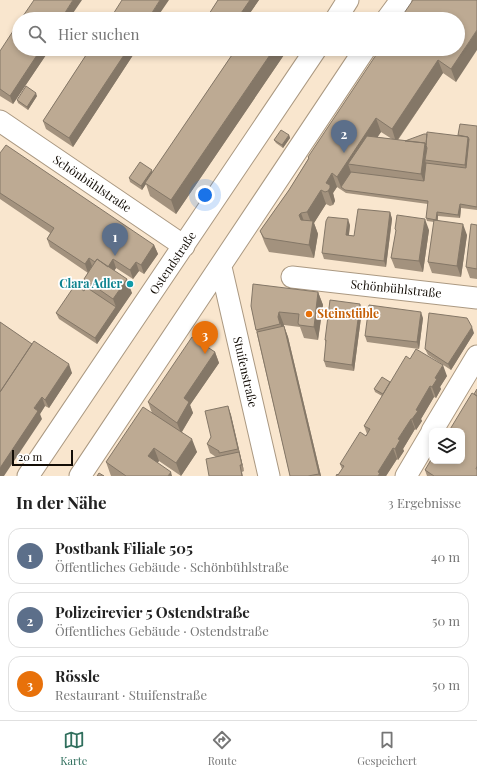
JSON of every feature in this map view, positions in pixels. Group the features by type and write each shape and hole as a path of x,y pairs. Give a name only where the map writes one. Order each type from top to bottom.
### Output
{"street":[{"path":"340,12 348,0"},
{"path":"392,12 401,0"},
{"name":"Ostendstraße","path":"28,476 311,56"},
{"path":"80,476 186,316 221,267 360,56"},
{"name":"Schönbühlstraße","path":"0,121 184,246"},
{"name":"Stuifenstraße","path":"221,267 269,476"},
{"name":"Schönbühlstraße","path":"292,277 477,298"},
{"path":"434,428 477,356"},
{"path":"406,476 429,436"}],"building":[{"path":"34,0 73,0 65,12 26,12"},
{"path":"122,0 160,0 152,12 114,12"},
{"path":"218,0 250,0 242,12 210,12"},
{"path":"413,0 477,0 477,30 465,48 465,12 405,12"},
{"path":"12,33 12,56 36,56 10,96 0,89 0,51"},
{"path":"85,56 123,56 69,138 43,121"},
{"path":"231,56 269,56 171,200 145,183"},
{"path":"375,56 460,56 451,69 438,60 392,129 376,118 337,177 332,173 326,183 330,185 328,191 325,192 321,190 307,212 299,215 301,220 313,221 309,245 264,238 260,231 289,190 309,158 308,157"},
{"path":"26,86 36,93 27,107 17,100"},
{"path":"460,124 477,126 477,207 460,204 458,215 437,212 436,220 426,218 428,201 345,190 341,187 351,172 424,181 426,163 466,168 469,139 468,137 458,135"},
{"path":"281,130 289,135 282,145 274,140"},
{"path":"427,132 468,137 465,165 425,160"},
{"path":"427,134 426,145 425,143 405,141"},
{"path":"367,136 425,143 421,174 348,164"},
{"path":"6,145 154,245 141,265 136,262 130,270 113,259 108,267 97,259 95,262 89,258 85,264 47,239 54,228 0,193 0,153"},
{"path":"140,162 152,170 141,186 129,178"},
{"path":"358,209 390,212 384,261 322,253 326,221 328,217 348,219 346,235 354,236"},
{"path":"397,215 425,219 419,261 391,258"},
{"path":"434,220 463,224 457,266 428,262"},
{"path":"471,224 477,225 477,269 466,267"},
{"path":"97,259 127,279 113,299 84,279"},
{"path":"253,284 318,292 314,327 299,325 299,314 279,312 278,317 280,324 256,330 251,306"},
{"path":"75,285 84,291 86,287 116,307 95,338 56,313"},
{"path":"330,300 360,304 352,365 324,361"},
{"path":"369,305 421,312 417,342 365,336"},
{"path":"429,313 467,318 472,327 448,364 425,349"},
{"path":"0,322 32,344 0,392"},
{"path":"284,326 319,474 308,476 290,476 257,332"},
{"path":"192,337 215,352 184,398 189,402 177,423 148,402"},
{"path":"34,341 69,364 45,400 42,397 34,408 38,411 0,468 0,392"},
{"path":"416,349 443,365 435,378 437,379 432,387 430,386 416,410 418,411 398,439 400,440 395,449 393,448 378,472 380,473 378,476 336,476 344,466 340,464 360,432 366,436 370,429 364,426 406,356 410,359"},
{"path":"382,377 390,382 383,394 374,389"},
{"path":"477,389 477,396 474,394"},
{"path":"472,393 477,396 477,476 434,476 425,470 429,463 465,464 465,428 451,428"},
{"path":"228,406 238,449 219,453 219,451 207,444 211,437 205,411"},
{"path":"143,407 192,439 176,463 154,448 148,456 171,472 168,476 126,476 106,462"},
{"path":"239,452 242,465 240,465 242,476 209,476 206,459"},
{"path":"99,473 104,476 97,476"}],"place":[{"name":"Polizeirevier 5 Ostendstraße","path":"344,153"},
{"name":"Postbank Filiale 505","path":"115,256"},
{"name":"Clara Adler","path":"130,284"},
{"name":"Steinstüble","path":"309,314"},
{"name":"Rössle","path":"205,354"}]}
